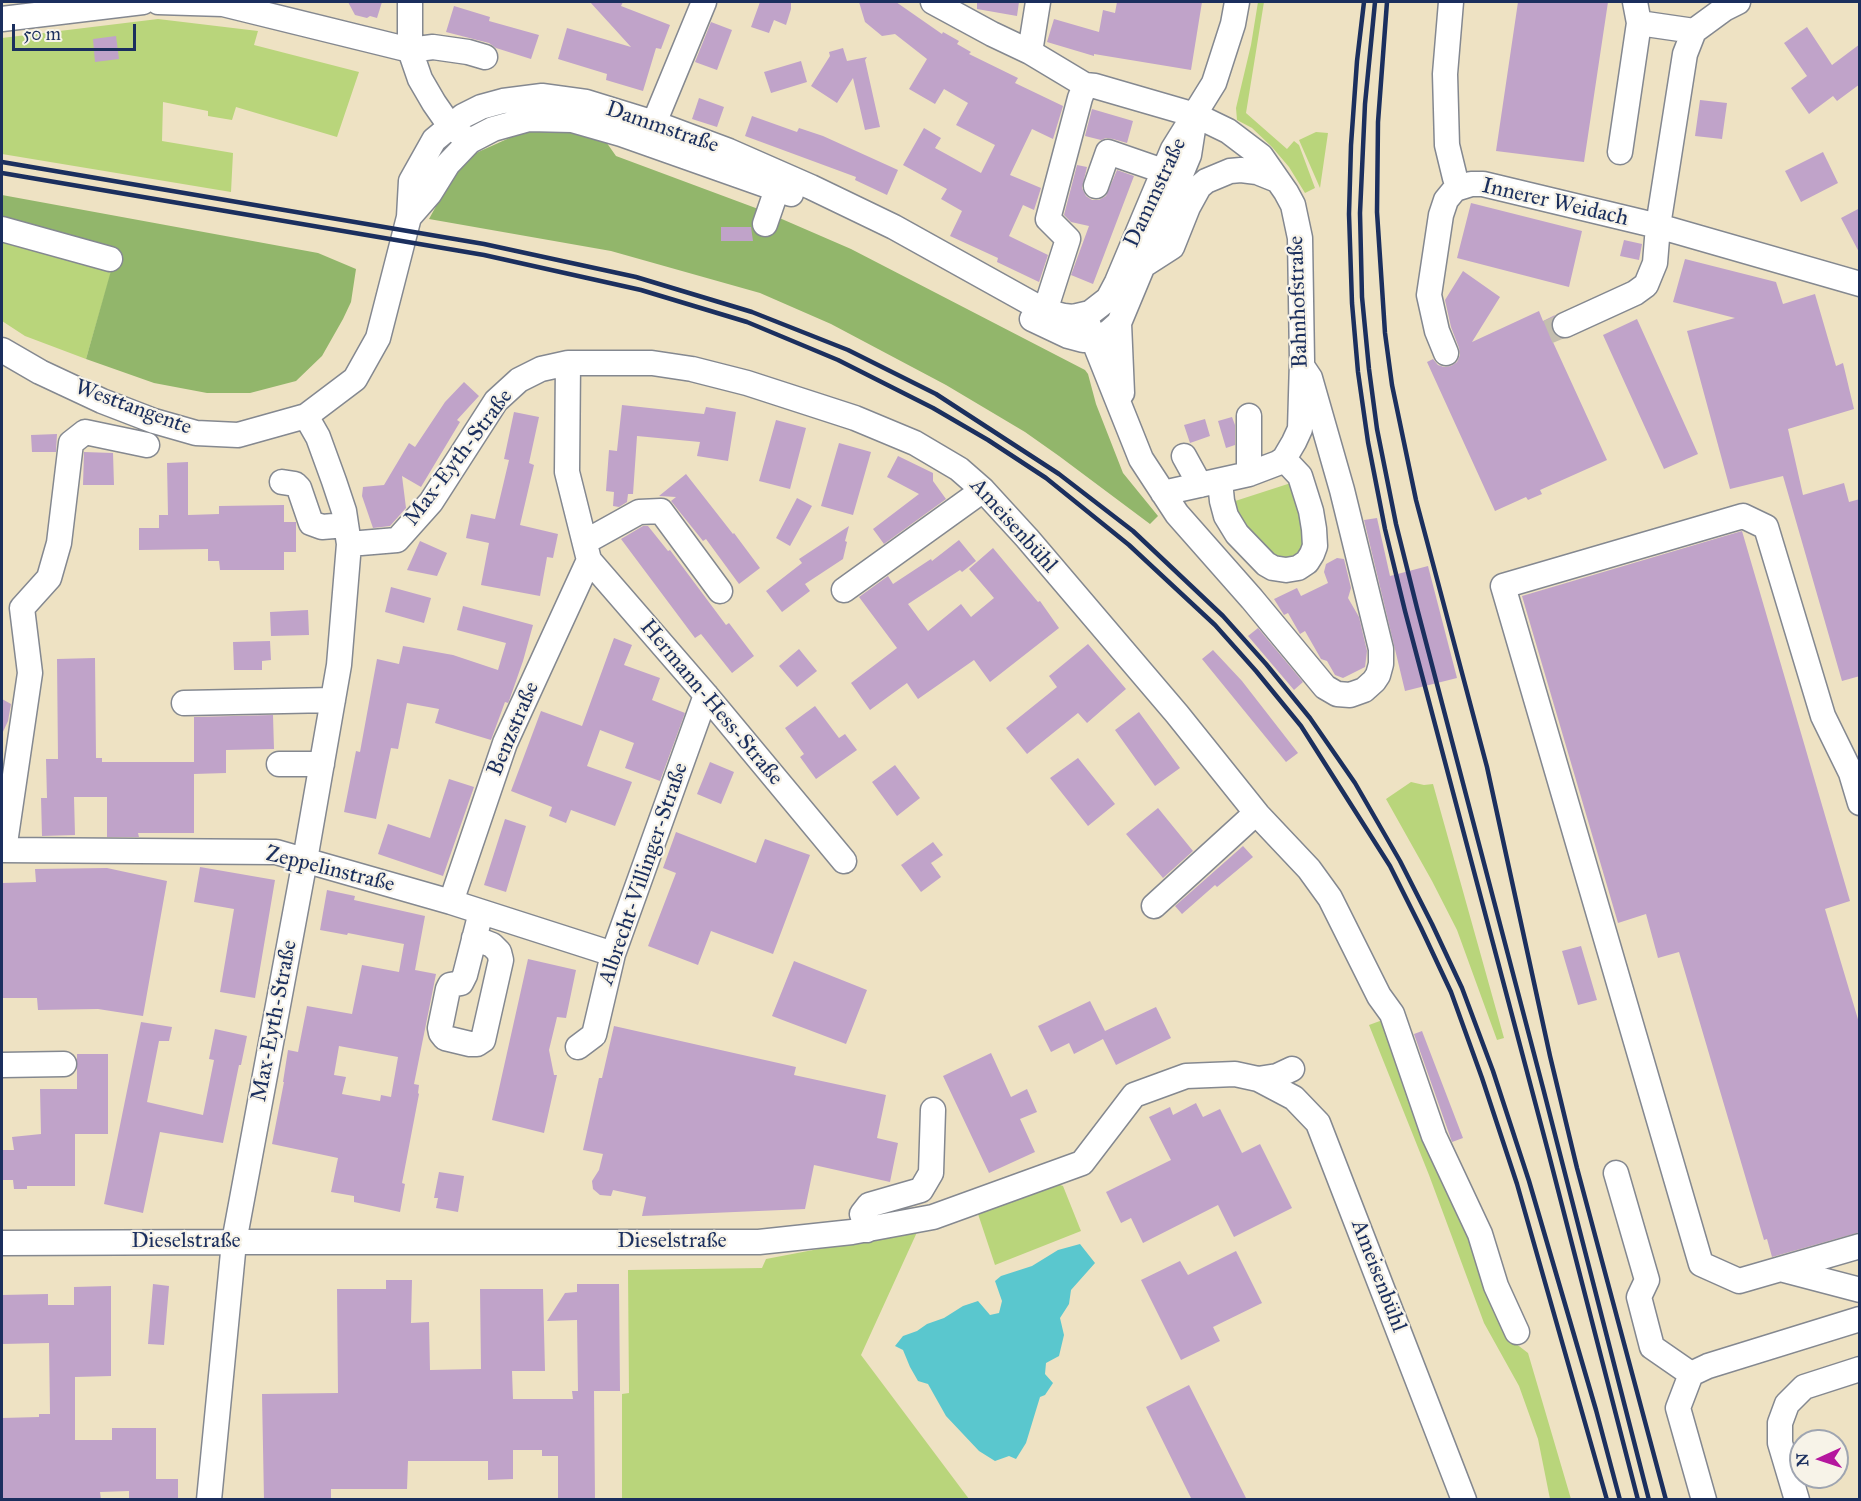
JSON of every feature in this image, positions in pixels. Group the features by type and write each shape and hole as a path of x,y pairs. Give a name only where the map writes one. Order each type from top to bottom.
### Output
{"street":[{"path":"2,20 72,6 143,2"},
{"path":"158,2 223,3 410,50 433,47 486,57"},
{"path":"410,2 410,50 420,79 450,126 470,141"},
{"path":"654,123 704,2"},
{"name":"Bahnhofstraße","path":"933,2 1030,52 1085,85 1195,115 1228,131 1261,156 1293,205 1300,238 1302,366 1300,429 1284,459"},
{"path":"1030,52 1038,2"},
{"path":"1195,115 1214,83 1233,24 1237,2"},
{"path":"1451,2 1444,74 1447,145 1463,178"},
{"path":"1658,226 1685,54 1694,31 1724,9 1738,2"},
{"path":"1620,152 1637,12 1694,31"},
{"path":"1046,311 1068,238 1048,219 1085,85"},
{"name":"Dammstraße","path":"306,416 355,379 378,338 409,217 411,181 434,140 463,116 482,107 503,101 542,96 586,102 654,123 729,151 819,191 894,226 1046,311 1073,317 1086,315 1096,310 1108,299 1173,149 1195,115"},
{"name":"Dammstraße","path":"1119,323 1189,155 1195,115"},
{"name":"Dammstraße","path":"409,217 430,193 448,164 470,141 494,129 530,119 572,120 621,134 835,210 859,221 1041,324 1075,339 1093,339"},
{"path":"1096,186 1108,152 1163,171"},
{"path":"1144,265 1172,247 1188,207 1206,181 1230,171 1242,170 1257,172 1277,180"},
{"name":"Innerer Weidach","path":"1446,353 1437,331 1429,295 1441,214 1446,200 1463,178 1658,226 1860,284"},
{"path":"765,224 777,189"},
{"name":"Innerer Weidach","path":"1565,325 1635,293 1646,285 1655,263 1658,226"},
{"path":"2,229 110,259"},
{"path":"1086,315 1093,339 1141,459 1163,493 1178,514 1252,598 1325,687 1337,694 1350,695 1364,690 1374,681 1382,664 1381,649 1342,490 1310,378 1302,366"},
{"path":"1093,339 1109,332 1119,323"},
{"path":"1119,323 1122,412"},
{"name":"Westtangente","path":"2,350 40,372 102,401 196,433 238,435 306,416"},
{"name":"Max-Eyth-Straße","path":"347,534 397,540 431,502 496,401 519,380 541,369 568,363"},
{"name":"Ameisenbühl","path":"568,363 652,363 692,369 747,383 855,418 915,442 960,469 983,490 1027,538 1177,714 1256,813 1289,842 1351,929 1379,996 1392,1014 1434,1136 1480,1234 1496,1286 1517,1332"},
{"name":"Hermann-Hess-Straße","path":"568,363 567,472 587,551 844,861"},
{"name":"Max-Eyth-Straße","path":"209,1500 234,1242 339,665 347,534 334,481 318,437 306,416"},
{"path":"1248,416 1249,474"},
{"path":"3,850 30,673 22,609 49,578 59,543 71,443 85,432 147,445"},
{"path":"1163,493 1210,483 1249,474 1284,459 1300,476 1311,511 1315,546 1312,554 1307,562 1298,568 1286,570 1273,568 1266,564 1237,534 1226,516 1222,501 1210,483 1185,456"},
{"path":"282,482 295,484 299,488 311,523 347,534"},
{"path":"844,590 983,490"},
{"path":"587,551 639,512 661,511 720,591"},
{"path":"1860,803 1855,762 1823,716 1766,527 1743,516 1503,586 1701,1264 1739,1281 1860,1246"},
{"name":"Benzstraße","path":"451,902 505,743 587,551"},
{"name":"Albrecht-Villinger-Straße","path":"578,1047 594,1035 613,954 706,695"},
{"path":"184,703 333,699"},
{"path":"279,764 322,764"},
{"path":"1154,906 1256,813"},
{"name":"Zeppelinstraße","path":"3,850 276,852 451,902 613,954"},
{"path":"474,938 481,912"},
{"path":"2,1065 64,1064"},
{"name":"Dieselstraße","path":"2,1243 759,1242 867,1230 933,1217 1082,1163 1134,1095 1186,1076 1235,1074 1258,1079 1278,1076 1292,1069"},
{"name":"Ameisenbühl","path":"1258,1079 1294,1098 1318,1123 1464,1500"},
{"path":"867,1230 862,1214 869,1205 921,1190 931,1173 933,1110"},
{"path":"1616,1173 1630,1256 1647,1280 1639,1297 1652,1347 1691,1374"},
{"path":"1780,1269 1860,1290"},
{"path":"1704,1500 1678,1408 1691,1374 1708,1366 1860,1319"},
{"path":"1797,1500 1780,1443 1780,1423 1787,1404 1804,1387 1860,1370"}],"green space":[{"path":"1258,2 1264,2 1246,113 1287,149 1294,141 1299,145 1315,188 1305,193 1289,167 1272,147 1252,128 1237,120 1236,108 1251,45"},
{"path":"158,19 258,31 254,45 359,72 337,137 236,107 232,120 208,116 208,111 163,102 162,141 233,153 231,192 2,154 2,38"},
{"path":"554,127 604,139 616,156 761,210 851,249 1085,370 1123,473 1158,516 1150,524 1025,432 946,385 831,324 760,293 611,251 429,219 452,177 476,153 516,135"},
{"path":"1316,132 1328,133 1320,188 1299,140"},
{"path":"2,195 318,253 356,269 351,302 322,356 296,381 250,393 207,393 154,383 86,359 116,253 2,222"},
{"path":"2,235 113,266 86,359 25,336 2,321"},
{"path":"1294,482 1308,548 1291,563 1265,555 1229,503"},
{"path":"1411,782 1424,785 1433,784 1504,1038 1497,1040 1457,930 1386,799"},
{"path":"1388,1018 1515,1343 1528,1353 1571,1499 1550,1499 1538,1439 1519,1386 1484,1323 1429,1175 1369,1025"},
{"path":"1055,1183 1063,1186 1081,1231 995,1265 977,1211"},
{"path":"918,1230 861,1355 969,1499 622,1499 622,1394 629,1393 628,1270 762,1268 766,1259"}],"water":[{"path":"1080,1244 1095,1263 1071,1290 1069,1304 1060,1318 1064,1335 1059,1356 1046,1363 1045,1374 1053,1383 1045,1395 1040,1397 1026,1443 1016,1459 1009,1456 995,1461 979,1451 946,1416 928,1384 918,1381 903,1350 895,1346 903,1336 944,1318 963,1306 978,1301 990,1315 999,1313 1002,1301 995,1281 1001,1276 1032,1266 1058,1250"}],"building":[{"path":"348,2 382,2 377,18 370,16 367,18 355,15"},
{"path":"590,2 623,2 621,6 670,25 661,49 656,48 643,91 606,80 607,74 558,59 567,28 631,47"},
{"path":"760,2 791,2 786,25 774,20 769,33 751,27"},
{"path":"859,2 896,2 942,34 943,32 959,41 957,44 971,52 969,54 1018,78 1015,83 1063,106 1053,139 1032,129 1010,175 1041,188 1034,210 1023,205 1009,236 1048,255 1039,282 997,262 998,258 950,236 962,211 941,199 947,189 903,165 924,128 941,138 935,148 981,173 995,145 956,125 968,103 944,89 935,104 909,89 927,59 895,34 882,36 865,22"},
{"path":"977,2 1019,2 1017,16 977,9"},
{"path":"1117,2 1202,2 1191,70 1094,54 1094,56 1047,42 1054,19 1099,32 1103,10 1115,13"},
{"path":"1518,2 1608,2 1584,162 1496,151"},
{"path":"454,6 490,17 489,21 539,35 531,59 496,48 489,43 446,32"},
{"path":"711,22 732,30 717,70 695,62"},
{"path":"1807,27 1832,65 1860,44 1860,84 1837,101 1833,96 1809,114 1791,88 1807,76 1784,43"},
{"path":"116,36 119,59 95,62 93,39"},
{"path":"843,48 847,61 867,57 865,60 880,127 865,130 853,78 837,103 811,86 830,56 829,52"},
{"path":"801,61 807,82 771,93 764,72"},
{"path":"699,98 724,107 717,127 692,119"},
{"path":"1700,100 1727,103 1722,139 1695,136"},
{"path":"1092,109 1133,121 1127,143 1085,136"},
{"path":"752,116 797,132 799,128 823,136 898,170 887,195 855,180 856,177 745,136"},
{"path":"1823,152 1838,183 1801,202 1785,171"},
{"path":"1077,165 1087,167 1082,188 1086,196 1092,200 1099,200 1106,196 1117,170 1134,176 1093,284 1071,275 1089,226 1071,222 1064,215"},
{"path":"1471,203 1582,231 1569,287 1457,258"},
{"path":"1860,208 1860,254 1841,218"},
{"path":"721,227 751,227 753,241 721,241"},
{"path":"1624,240 1642,244 1639,260 1620,256"},
{"path":"1685,259 1776,282 1783,304 1815,294 1836,366 1843,363 1854,409 1788,429 1803,495 1844,483 1849,502 1860,499 1860,676 1842,681 1783,476 1730,489 1687,331 1735,318 1673,302"},
{"path":"1463,271 1500,297 1472,342 1539,311 1543,321 1555,315 1551,324 1552,331 1557,337 1552,340 1607,460 1540,490 1542,494 1528,500 1526,497 1495,511 1427,362 1433,359 1438,365 1451,366 1457,362 1460,355 1445,300"},
{"path":"1637,319 1698,454 1664,469 1603,335"},
{"path":"464,382 479,396 457,420 460,422 421,487 402,476 406,508 390,526 373,528 362,496 363,487 384,485 409,443 415,447 445,402"},
{"path":"622,405 704,414 706,407 736,412 728,461 697,456 700,442 637,436 633,494 628,494 627,502 619,507 613,506 614,492 606,491 609,450 617,451"},
{"path":"514,412 539,417 529,463 534,465 520,525 558,534 553,558 547,557 540,596 481,585 489,543 466,538 471,514 495,519 509,460 504,459"},
{"path":"1232,417 1235,425 1235,445 1226,448 1218,421"},
{"path":"1205,419 1210,436 1190,443 1184,425"},
{"path":"776,420 806,428 790,489 759,481"},
{"path":"57,434 56,452 32,452 31,435"},
{"path":"839,443 871,452 853,515 821,506"},
{"path":"84,452 113,453 114,485 83,485"},
{"path":"898,456 933,473 933,481 946,499 884,544 873,529 919,494 887,477"},
{"path":"188,462 188,515 219,514 219,506 284,505 284,522 296,522 296,552 284,552 284,570 220,570 219,561 208,561 208,549 139,550 139,528 159,528 159,515 168,515 167,463"},
{"path":"686,474 760,568 739,584 706,539 703,541 671,501 676,497 659,496"},
{"path":"797,498 812,506 790,546 776,538"},
{"path":"1377,518 1390,576 1428,566 1457,678 1405,691 1364,520"},
{"path":"643,526 648,526 668,551 670,550 726,625 729,623 754,656 732,673 701,634 695,638 621,539"},
{"path":"849,526 843,559 805,584 810,591 782,612 766,591 802,563 799,559"},
{"path":"1742,531 1850,901 1825,909 1860,1026 1860,1232 1772,1257 1767,1239 1764,1240 1679,952 1658,958 1646,914 1618,923 1522,596"},
{"path":"959,540 976,561 962,572 960,570 908,604 928,631 961,604 971,617 994,598 969,569 993,548 1038,602 1040,601 1059,628 990,682 974,660 918,699 907,683 870,710 851,683 897,648 859,597 888,576 893,584 931,559 932,561"},
{"path":"420,541 447,553 437,576 407,570"},
{"path":"1337,558 1344,559 1351,588 1348,598 1359,617 1367,651 1365,667 1343,678 1335,675 1327,661 1321,659 1305,631 1300,634 1288,613 1284,615 1274,599 1297,588 1301,596 1328,583 1324,572 1326,564"},
{"path":"391,587 431,598 424,623 385,612"},
{"path":"463,606 533,625 509,701 505,702 491,740 435,723 439,709 407,703 398,749 391,748 376,819 344,812 356,751 360,752 377,659 399,664 403,646 453,655 498,670 506,643 457,630"},
{"path":"308,610 309,635 271,636 270,612"},
{"path":"1258,628 1303,682 1294,690 1248,636"},
{"path":"614,638 632,645 624,665 660,678 652,700 685,713 660,781 625,768 634,743 600,730 587,766 632,782 615,826 571,810 566,823 549,816 552,807 511,791 541,711 582,726"},
{"path":"270,641 271,660 262,661 262,670 234,670 233,642"},
{"path":"1088,644 1126,689 1087,723 1078,713 1027,754 1006,728 1057,687 1049,676"},
{"path":"799,649 817,671 797,687 779,666"},
{"path":"1213,650 1242,681 1298,753 1286,762 1202,659"},
{"path":"95,658 96,758 102,758 102,762 194,762 194,833 138,833 139,837 107,837 107,797 74,797 75,835 42,836 41,798 47,798 46,759 58,759 57,659"},
{"path":"2,699 11,704 8,721 2,734"},
{"path":"815,706 839,738 845,734 857,750 816,779 800,757 804,754 785,728"},
{"path":"1139,712 1180,768 1155,786 1115,730"},
{"path":"273,715 274,749 226,750 226,773 194,774 194,717"},
{"path":"1078,758 1115,804 1088,826 1050,778"},
{"path":"710,762 734,772 721,804 697,794"},
{"path":"895,765 920,798 897,816 872,782"},
{"path":"449,779 474,787 443,876 378,854 388,824 430,838"},
{"path":"1158,808 1193,851 1163,878 1126,834"},
{"path":"505,819 526,826 506,892 484,885"},
{"path":"676,832 756,863 765,839 810,855 773,954 711,931 698,965 648,946 676,873 663,868"},
{"path":"933,842 943,855 931,863 941,877 921,892 901,865"},
{"path":"1243,846 1253,857 1217,887 1215,885 1182,914 1175,906"},
{"path":"200,867 275,880 255,998 220,992 234,909 194,902"},
{"path":"107,868 167,881 143,1016 98,1009 38,1010 37,998 2,998 2,883 36,882 35,869"},
{"path":"327,890 355,896 354,900 425,916 415,970 436,974 414,1084 419,1085 419,1094 402,1183 405,1184 400,1212 354,1202 354,1196 331,1192 338,1158 272,1144 288,1050 298,1052 307,1006 352,1014 362,965 399,972 404,944 320,930","holes":["339,1046 398,1057 391,1097 381,1095 380,1101 342,1094 346,1077 334,1075"]},
{"path":"1581,946 1597,1000 1578,1005 1562,951"},
{"path":"528,959 576,970 566,1018 557,1017 549,1050 554,1075 557,1075 544,1133 492,1120"},
{"path":"794,961 867,990 846,1044 772,1016"},
{"path":"1090,1001 1105,1031 1156,1007 1171,1038 1116,1065 1103,1039 1074,1054 1069,1043 1051,1052 1038,1026"},
{"path":"141,1022 172,1027 169,1041 159,1041 147,1102 203,1115 214,1060 209,1059 215,1029 247,1036 223,1143 160,1132 143,1213 104,1204"},
{"path":"614,1026 796,1067 794,1075 886,1095 877,1138 898,1143 890,1182 814,1165 805,1209 642,1216 646,1197 613,1190 611,1196 600,1195 593,1189 592,1181 599,1170 603,1154 583,1150 599,1078 602,1078"},
{"path":"1422,1031 1463,1138 1452,1142 1414,1034"},
{"path":"991,1053 1011,1097 1027,1089 1037,1112 1020,1119 1035,1152 989,1173 943,1076"},
{"path":"77,1054 108,1054 108,1134 75,1134 75,1186 27,1186 27,1189 14,1189 13,1180 2,1180 2,1150 14,1150 12,1137 41,1134 40,1089 77,1089"},
{"path":"1196,1103 1203,1117 1220,1109 1242,1153 1260,1144 1292,1208 1234,1237 1218,1205 1143,1243 1131,1218 1121,1223 1106,1192 1171,1160 1149,1117 1170,1107 1173,1115"},
{"path":"439,1172 464,1176 458,1212 436,1208 438,1198 434,1198"},
{"path":"1236,1251 1262,1303 1213,1327 1220,1341 1181,1360 1141,1280 1180,1261 1188,1275"},
{"path":"386,1280 412,1280 411,1323 429,1322 430,1370 481,1369 480,1289 543,1289 545,1371 512,1371 513,1399 573,1399 572,1391 578,1391 577,1320 547,1321 565,1293 577,1292 577,1284 619,1284 620,1391 594,1391 595,1500 558,1500 558,1456 542,1456 542,1450 513,1450 513,1479 488,1480 488,1461 408,1461 407,1489 331,1489 331,1500 264,1500 262,1394 338,1393 337,1289 386,1289"},
{"path":"153,1284 169,1286 164,1345 148,1344"},
{"path":"111,1286 111,1376 75,1377 75,1440 112,1440 112,1428 156,1428 156,1479 178,1479 178,1500 129,1500 129,1491 100,1492 101,1500 2,1500 2,1418 39,1417 39,1414 50,1414 49,1343 2,1344 2,1295 48,1294 48,1305 74,1305 74,1287"},
{"path":"1189,1385 1247,1500 1192,1500 1146,1407"}],"tunnel":[{"path":"1548,332 1565,325"}],"railway":[{"path":"1364,2 1351,145 1349,214 1352,303 1358,372 1368,442 1385,529 1405,611 1638,1500"},
{"path":"1375,2 1365,104 1360,213 1362,297 1377,429 1396,524 1417,608 1649,1500"},
{"path":"1387,2 1378,122 1377,212 1385,333 1392,385 1416,500 1487,767 1550,1056 1577,1168 1666,1500"},
{"path":"2,162 484,244 636,277 752,312 848,350 936,394 1059,474 1133,531 1223,616 1310,718 1355,783 1400,861 1432,924 1462,988 1493,1071 1529,1181 1620,1500"},
{"path":"2,173 484,255 641,290 747,322 838,360 933,408 988,440 1046,478 1129,545 1215,625 1301,726 1390,866 1451,992 1482,1078 1517,1184 1607,1500"}]}
